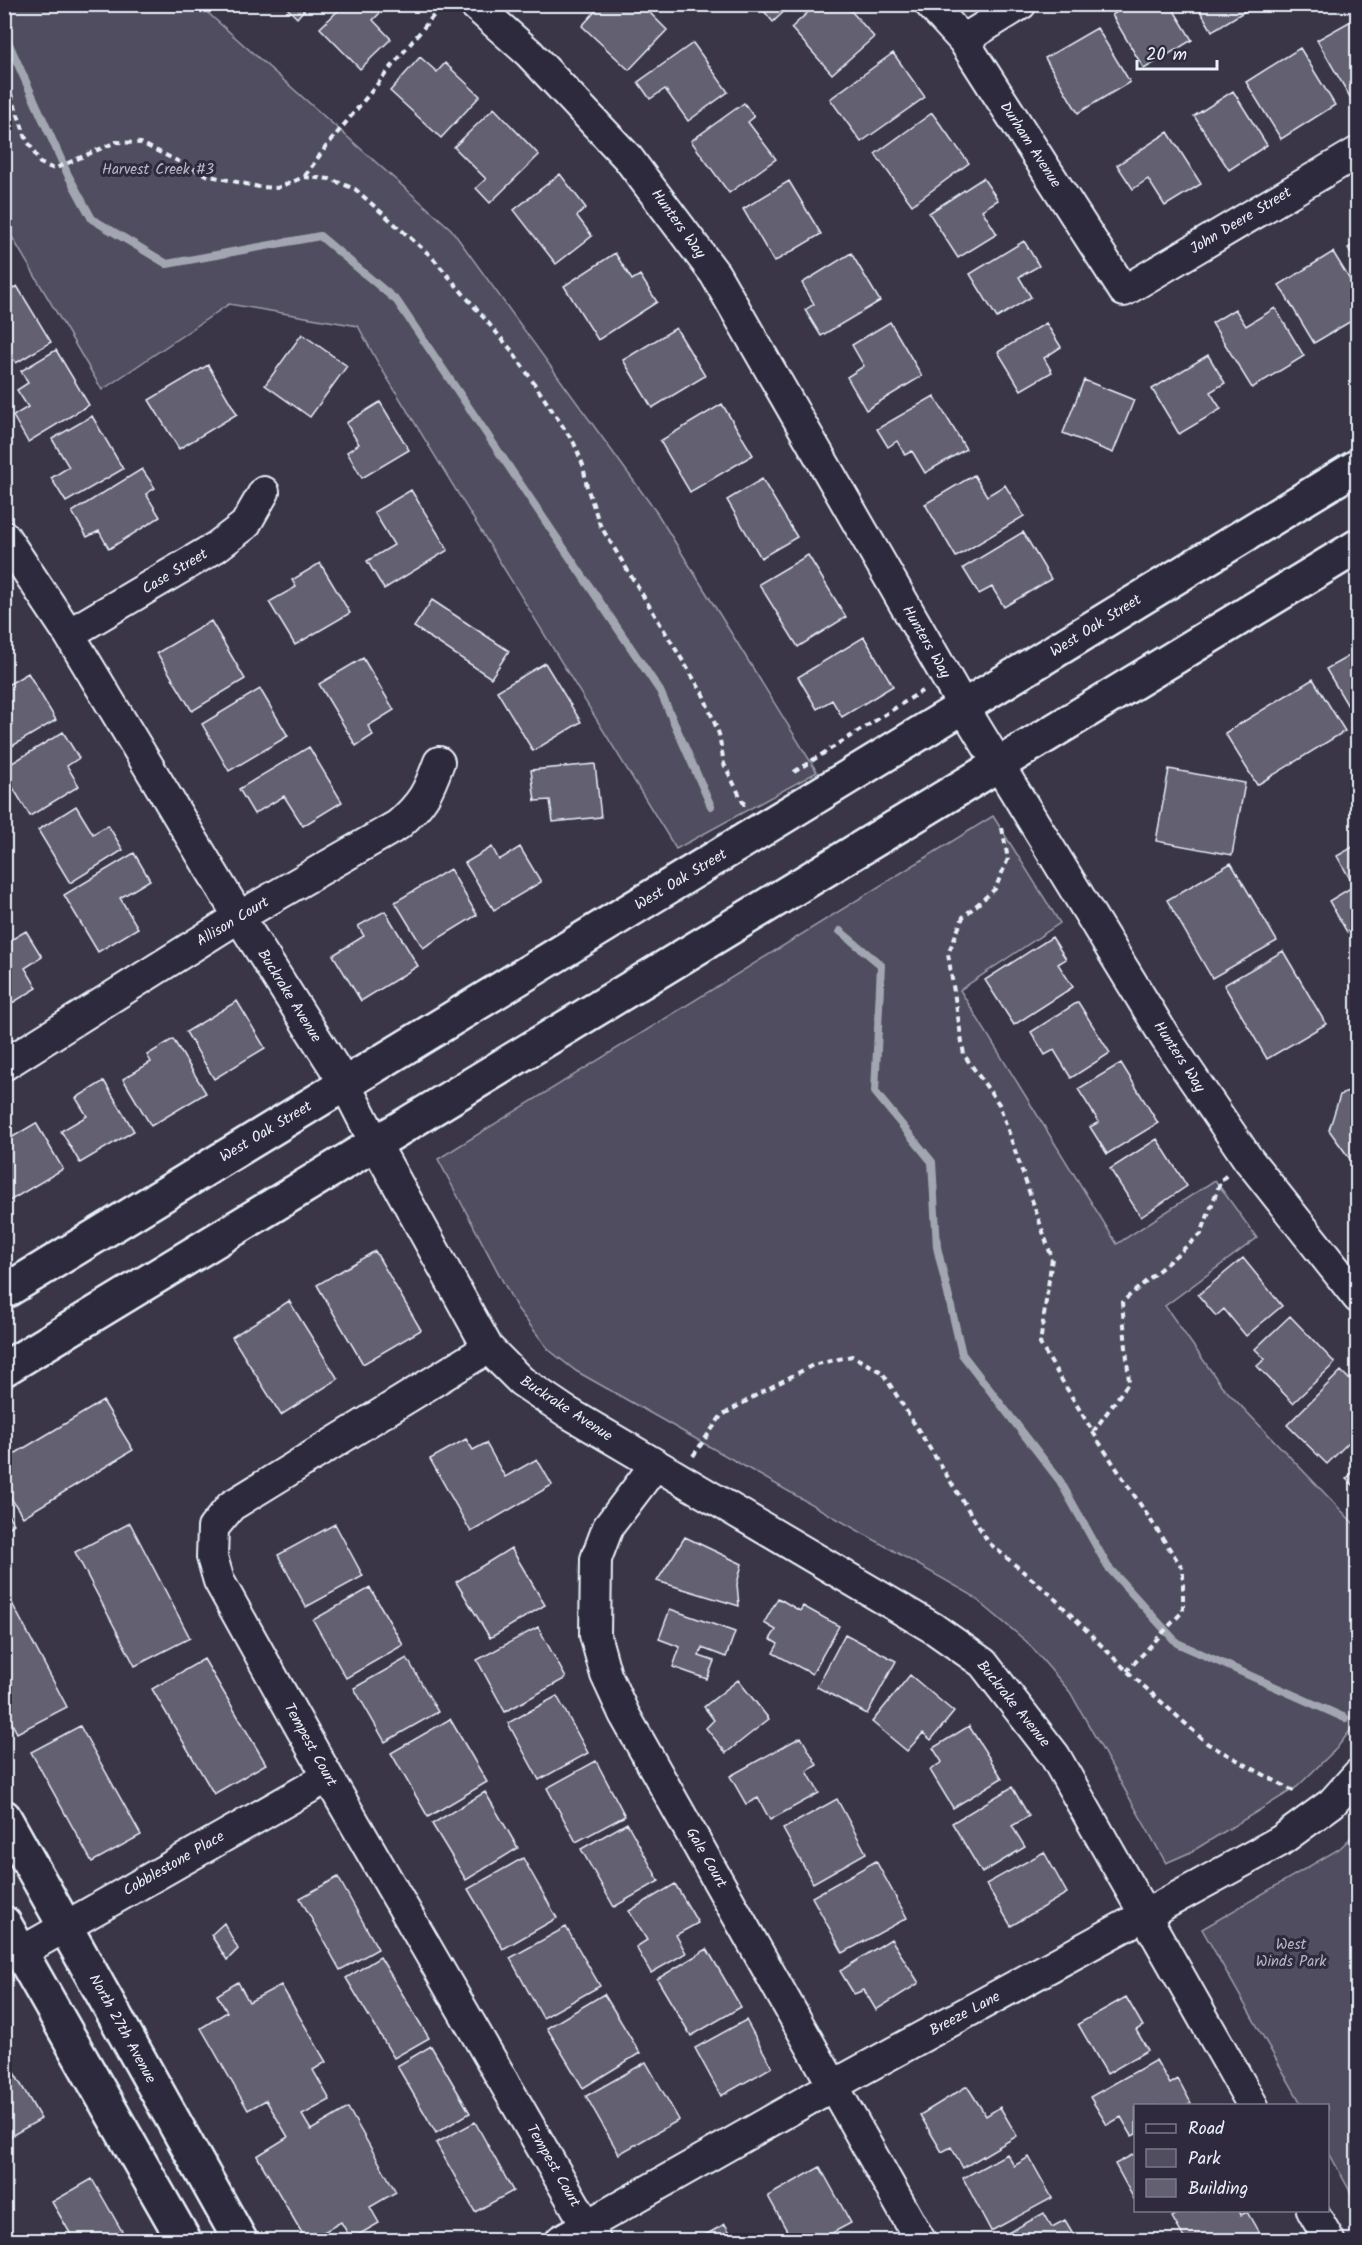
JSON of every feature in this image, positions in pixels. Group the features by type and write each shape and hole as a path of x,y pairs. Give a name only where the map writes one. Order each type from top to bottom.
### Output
{"main road":[{"name":"West Oak Street","path":"4,1292 1358,466"},
{"path":"4,1370 1358,546"},
{"name":"North 27th Avenue","path":"4,1817 240,2241"},
{"path":"4,1923 184,2241"}],"street":[{"name":"Hunters Way","path":"474,4 529,53 628,158 715,274 964,708 1165,1037 1248,1159 1358,1298"},
{"name":"Durham Avenue","path":"930,4 963,40 1124,291"},
{"path":"963,40 1021,4"},
{"name":"John Deere Street","path":"1124,291 1358,152"},
{"name":"Case Street","path":"69,634 216,547 245,525 264,492"},
{"name":"Buckrake Avenue","path":"4,536 69,634 239,917 345,1084 375,1145 488,1348 520,1381 567,1412 933,1628 983,1663 1054,1756 1252,2104"},
{"name":"Allison Court","path":"4,1065 239,917 398,825 415,810 427,794 439,762"},
{"name":"Tempest Court","path":"488,1348 231,1506 213,1528 212,1557 219,1581 328,1777 591,2233"},
{"name":"Gale Court","path":"667,1472 608,1527 596,1559 595,1635 606,1675 624,1714 920,2241"},
{"name":"Breeze Lane","path":"561,2241 591,2233 834,2085 1280,1841 1332,1803 1358,1774"},
{"name":"Cobblestone Place","path":"21,1952 328,1777"},
{"path":"1313,2212 1329,2241"}],"path":[{"path":"304,177 443,4"},
{"path":"4,74 26,138 40,163 54,169 116,142 141,142 206,175 258,187 277,188 304,177 330,179 355,189 432,257 513,351 574,442 600,525 703,694 719,734 724,764 744,804 753,798"},
{"path":"793,773 930,687"},
{"path":"1000,818 1008,859 995,889 963,917 948,954 964,1055 999,1104 1052,1258 1040,1344 1183,1569 1183,1611 1127,1671"},
{"path":"1094,1432 1129,1382 1122,1302 1202,1234 1221,1180 1248,1159"},
{"path":"667,1472 700,1445 721,1416 813,1365 852,1356 882,1371 989,1543 1051,1594 1127,1671 1208,1744 1298,1793"}],"green space":[{"name":"Harvest Creek #3","path":"4,5 199,5 451,229 657,513 817,772 676,849 378,363 358,326 229,304 102,390 5,225"},
{"path":"993,816 1060,923 960,990 1117,1244 1215,1180 1257,1238 1165,1306 1221,1385 1357,1527 1357,1722 1336,1749 1297,1787 1191,1852 1166,1863 1070,1692 1027,1642 970,1594 576,1371 549,1350 517,1308 438,1159"},
{"name":"West Winds Park","path":"1357,1832 1357,2204 1329,2153 1329,2104 1301,2104 1202,1929 1339,1849"}],"building":[{"path":"283,4 309,4 297,18"},
{"path":"345,4 378,4 383,10 373,20 391,39 360,69 320,28"},
{"path":"602,4 641,4 667,30 629,70 582,26"},
{"path":"758,4 792,4 773,22"},
{"path":"817,4 845,4 874,37 832,74 791,28"},
{"path":"1130,4 1170,4 1192,40 1144,69 1112,15"},
{"path":"1196,4 1257,4 1212,31"},
{"path":"1358,17 1358,92 1350,97 1317,40"},
{"path":"1097,28 1130,82 1078,113 1045,58"},
{"path":"693,43 728,92 688,121 665,89 650,99 638,82"},
{"path":"1300,48 1335,105 1281,139 1246,82"},
{"path":"893,53 925,97 861,142 830,99"},
{"path":"420,57 437,72 445,63 480,96 441,138 390,91"},
{"path":"1233,91 1267,145 1229,170 1194,116"},
{"path":"744,103 754,117 748,122 776,159 729,193 691,141"},
{"path":"494,108 539,155 490,203 476,188 486,179 454,147"},
{"path":"932,113 969,163 912,205 875,154"},
{"path":"1168,132 1201,184 1165,206 1148,179 1133,189 1117,165"},
{"path":"560,174 586,208 577,216 592,236 556,264 514,210"},
{"path":"983,178 998,200 982,210 997,234 958,258 929,213"},
{"path":"789,181 821,234 774,262 743,209"},
{"path":"1024,241 1039,266 1019,277 1031,297 997,318 970,274"},
{"path":"1358,242 1358,263 1348,248"},
{"path":"1333,252 1358,293 1358,317 1314,343 1279,285"},
{"path":"615,253 632,280 640,275 657,302 598,340 564,286"},
{"path":"851,253 880,301 821,336 805,310 814,304 802,283"},
{"path":"17,286 51,342 16,363 8,351 4,353 4,294"},
{"path":"1275,308 1304,356 1252,388 1212,323 1235,309 1246,326"},
{"path":"890,322 922,376 866,410 847,377 864,366 852,345"},
{"path":"1046,323 1061,347 1044,358 1052,372 1021,390 998,352"},
{"path":"676,328 705,376 652,408 623,360"},
{"path":"302,334 347,366 310,417 265,385"},
{"path":"56,350 89,405 28,442 13,416 28,407 17,390 28,383 21,371"},
{"path":"1208,355 1225,383 1210,392 1221,409 1179,434 1152,389"},
{"path":"208,365 237,414 179,449 149,400"},
{"path":"1084,380 1134,400 1113,453 1063,433"},
{"path":"934,396 966,449 925,473 912,451 905,455 897,441 888,447 877,429"},
{"path":"380,402 409,450 362,478 347,452 359,444 346,423"},
{"path":"722,404 753,455 690,492 660,441"},
{"path":"92,416 123,469 66,502 51,478 69,467 52,439"},
{"path":"142,469 155,488 146,494 160,517 109,549 99,531 87,537 72,512"},
{"path":"974,475 987,496 1005,485 1024,516 956,557 925,504"},
{"path":"762,479 797,537 761,558 727,500"},
{"path":"411,490 448,550 384,589 367,561 394,545 374,512"},
{"path":"1023,532 1051,579 1004,607 992,587 979,594 963,568"},
{"path":"808,555 846,617 798,647 759,584"},
{"path":"320,563 350,613 295,645 269,602 296,587 292,580"},
{"path":"432,600 509,651 491,678 414,627"},
{"path":"211,621 245,679 192,711 157,653"},
{"path":"864,637 893,686 842,717 832,700 817,709 798,677"},
{"path":"1358,651 1358,723 1326,669"},
{"path":"363,658 394,710 368,726 373,735 356,746 319,684"},
{"path":"545,663 581,722 533,751 497,691"},
{"path":"28,673 56,720 4,751 4,687"},
{"path":"1313,679 1345,731 1257,785 1225,733"},
{"path":"260,689 288,736 229,771 202,724"},
{"path":"63,732 79,758 67,766 79,786 30,816 4,773 4,768"},
{"path":"309,747 342,802 303,826 284,796 254,814 239,789"},
{"path":"595,764 601,817 553,822 550,800 535,801 531,770"},
{"path":"1169,769 1245,783 1232,855 1156,841"},
{"path":"76,806 93,834 108,825 123,850 70,883 38,830"},
{"path":"1358,844 1358,926 1347,932 1329,901 1354,886 1337,856"},
{"path":"492,847 499,860 520,847 541,882 494,910 465,863"},
{"path":"134,853 150,880 120,898 138,928 98,952 64,895"},
{"path":"1231,863 1277,941 1212,978 1167,900"},
{"path":"450,869 477,915 423,948 395,902"},
{"path":"385,911 418,966 361,1001 333,955 364,936 358,926"},
{"path":"26,931 42,957 25,968 37,988 4,1008 4,944"},
{"path":"1052,937 1066,959 1058,964 1073,987 1014,1025 985,980"},
{"path":"1283,951 1326,1024 1267,1059 1224,985"},
{"path":"237,1001 265,1048 214,1079 186,1032"},
{"path":"1078,1002 1110,1053 1071,1078 1054,1050 1045,1055 1031,1032"},
{"path":"173,1039 206,1093 151,1126 123,1079 151,1062 147,1055"},
{"path":"1121,1063 1158,1123 1107,1154 1090,1127 1099,1122 1078,1089"},
{"path":"104,1081 134,1131 80,1163 61,1131 87,1116 76,1098"},
{"path":"1358,1088 1358,1161 1350,1159 1329,1130 1340,1095"},
{"path":"36,1123 63,1169 6,1203 4,1142"},
{"path":"1157,1139 1187,1186 1141,1217 1110,1169"},
{"path":"375,1251 421,1330 363,1364 317,1285"},
{"path":"1243,1258 1282,1306 1246,1336 1224,1309 1216,1316 1198,1295"},
{"path":"289,1301 338,1379 281,1415 232,1337"},
{"path":"1290,1316 1335,1363 1293,1403 1257,1366 1265,1359 1255,1349"},
{"path":"1341,1371 1358,1388 1358,1433 1327,1464 1287,1425"},
{"path":"103,1401 133,1450 23,1517 4,1487 4,1460"},
{"path":"466,1439 473,1450 486,1443 505,1477 537,1459 552,1485 471,1532 430,1459"},
{"path":"1358,1467 1358,1489 1346,1479"},
{"path":"4,1508 14,1524 4,1531"},
{"path":"130,1523 190,1638 135,1666 75,1552"},
{"path":"335,1524 363,1576 306,1607 278,1555"},
{"path":"685,1537 742,1564 737,1584 739,1606 657,1581"},
{"path":"511,1548 545,1605 490,1638 456,1582"},
{"path":"370,1588 403,1645 346,1678 313,1620"},
{"path":"6,1592 67,1707 17,1733 4,1708 4,1593"},
{"path":"778,1598 800,1611 803,1606 839,1626 812,1674 773,1653 778,1644 770,1639 776,1630 764,1623"},
{"path":"670,1609 735,1632 726,1657 702,1648 699,1656 714,1661 707,1679 673,1667 680,1647 659,1639"},
{"path":"538,1627 566,1678 505,1712 477,1660"},
{"path":"845,1634 896,1661 867,1714 817,1687"},
{"path":"407,1658 438,1712 385,1742 354,1688"},
{"path":"204,1659 266,1764 214,1794 152,1689"},
{"path":"910,1675 954,1712 931,1740 923,1733 907,1751 872,1722"},
{"path":"738,1680 769,1719 726,1753 706,1728 714,1720 704,1707"},
{"path":"557,1696 588,1753 539,1780 508,1723"},
{"path":"450,1719 487,1782 428,1817 391,1753"},
{"path":"80,1726 141,1835 92,1862 31,1752"},
{"path":"969,1726 1002,1778 953,1808 930,1770 942,1762 933,1748"},
{"path":"801,1737 817,1765 807,1771 819,1793 770,1820 758,1798 746,1804 730,1776"},
{"path":"596,1761 625,1816 576,1842 547,1788"},
{"path":"1012,1787 1029,1816 1012,1826 1025,1847 982,1873 952,1823"},
{"path":"485,1792 518,1848 466,1880 432,1824"},
{"path":"837,1799 866,1853 813,1883 783,1829"},
{"path":"627,1823 659,1881 614,1907 581,1849"},
{"path":"1044,1852 1067,1893 1011,1926 986,1884"},
{"path":"523,1858 557,1918 503,1949 468,1889"},
{"path":"876,1861 907,1918 843,1953 812,1897"},
{"path":"338,1877 378,1949 340,1970 300,1898"},
{"path":"675,1884 698,1923 676,1935 686,1953 651,1973 636,1947 647,1940 629,1911"},
{"path":"224,1923 238,1949 227,1960 211,1935"},
{"path":"566,1927 600,1986 543,2018 510,1958"},
{"path":"891,1939 919,1983 876,2010 864,1990 854,1994 840,1971"},
{"path":"707,1949 741,2007 691,2036 657,1979"},
{"path":"380,1957 429,2038 394,2058 346,1978"},
{"path":"238,1982 249,2002 281,1985 326,2062 313,2070 330,2100 302,2115 311,2130 348,2108 396,2192 370,2207 379,2223 351,2239 341,2222 310,2240 306,2240 257,2156 288,2137 266,2100 248,2110 201,2028 227,2012 217,1995"},
{"path":"604,1994 640,2053 583,2088 547,2028"},
{"path":"1126,1997 1143,2026 1136,2030 1148,2050 1107,2074 1078,2024"},
{"path":"746,2020 772,2067 721,2096 695,2048"},
{"path":"431,2046 470,2113 436,2133 397,2066"},
{"path":"1156,2060 1170,2084 1178,2079 1191,2103 1134,2104 1134,2135 1132,2136 1121,2117 1107,2125 1090,2097"},
{"path":"646,2062 679,2120 619,2154 586,2096"},
{"path":"9,2064 41,2119 4,2140 4,2066"},
{"path":"967,2086 986,2116 1000,2107 1017,2136 963,2168 951,2147 942,2152 920,2115"},
{"path":"475,2122 513,2191 475,2212 436,2143"},
{"path":"1007,2154 1014,2166 1029,2157 1052,2198 991,2231 963,2178"},
{"path":"1134,2154 1134,2199 1115,2164"},
{"path":"820,2167 851,2223 819,2240 792,2240 768,2196"},
{"path":"92,2179 127,2240 74,2240 52,2202"},
{"path":"1180,2212 1240,2212 1241,2215 1247,2212 1263,2240 1181,2240 1184,2238 1172,2217"},
{"path":"1044,2213 1052,2227 1065,2220 1077,2240 995,2240"},
{"path":"725,2224 734,2240 696,2240"}],"waterway":[{"path":"4,33 68,175 92,219 167,264 320,236 397,301 660,691 711,806"},
{"path":"840,931 881,965 875,1092 932,1162 937,1247 962,1354 1060,1481 1108,1567 1177,1643 1345,1718"}]}
